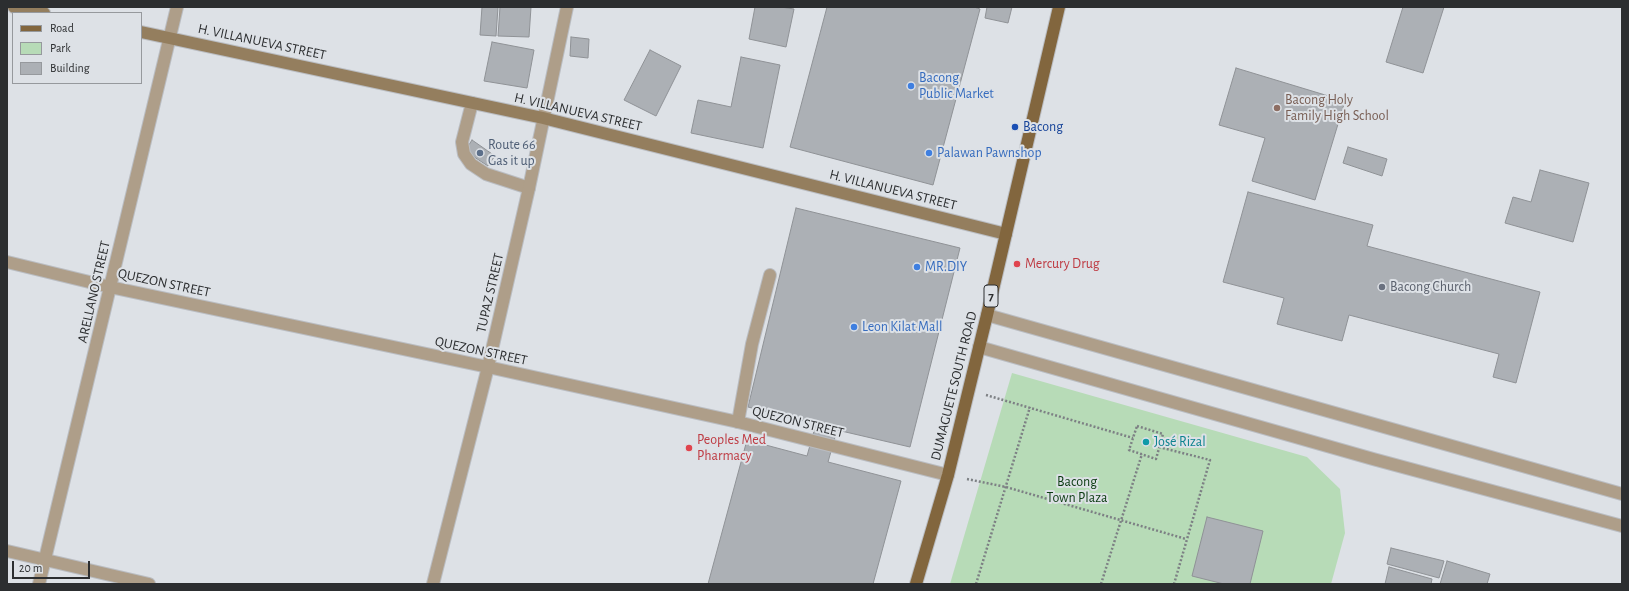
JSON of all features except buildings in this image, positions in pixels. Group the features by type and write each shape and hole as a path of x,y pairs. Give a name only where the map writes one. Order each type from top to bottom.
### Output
{"main road":[{"name":"DUMAGUETE SOUTH ROAD","path":"916,584 948,475 1060,7"}],"street":[{"path":"14,7 39,12"},
{"name":"ARELLANO STREET","path":"39,584 177,7"},
{"name":"TUPAZ STREET","path":"433,584 488,367 529,188 567,7"},
{"name":"H. VILLANUEVA STREET","path":"142,32 543,118 1006,234"},
{"path":"472,103 462,142 464,154 471,164 486,174 529,188"},
{"name":"QUEZON STREET","path":"7,262 110,287 488,367 738,422 948,475"},
{"path":"738,422 752,344 770,275"},
{"path":"987,315 1622,494"},
{"path":"979,347 1373,459 1622,526"},
{"path":"7,551 149,584"}],"path":[{"path":"968,390 1133,438"},
{"path":"976,584 1030,407"},
{"path":"1137,426 1163,434 1159,446 1156,459 1129,450 1137,426"},
{"path":"1159,446 1210,460 1174,584"},
{"path":"1101,584 1142,454"},
{"path":"948,475 1006,487 1186,539"}],"green space":[{"name":"Bacong Town Plaza","path":"1012,373 1307,457 1340,489 1345,533 1331,584 950,584"}],"place":[{"name":"Bacong Public Market","path":"911,86"},
{"name":"Bacong Holy Family High School","path":"1277,108"},
{"name":"Bacong","path":"1015,127"},
{"name":"Route 66 Gas it up","path":"480,153"},
{"name":"Palawan Pawnshop","path":"929,153"},
{"name":"Mercury Drug","path":"1017,264"},
{"name":"MR.DIY","path":"917,267"},
{"name":"Bacong Church","path":"1382,287"},
{"name":"Leon Kilat Mall","path":"854,327"},
{"name":"José Rizal","path":"1146,442"},
{"name":"Peoples Med Pharmacy","path":"689,448"}]}
